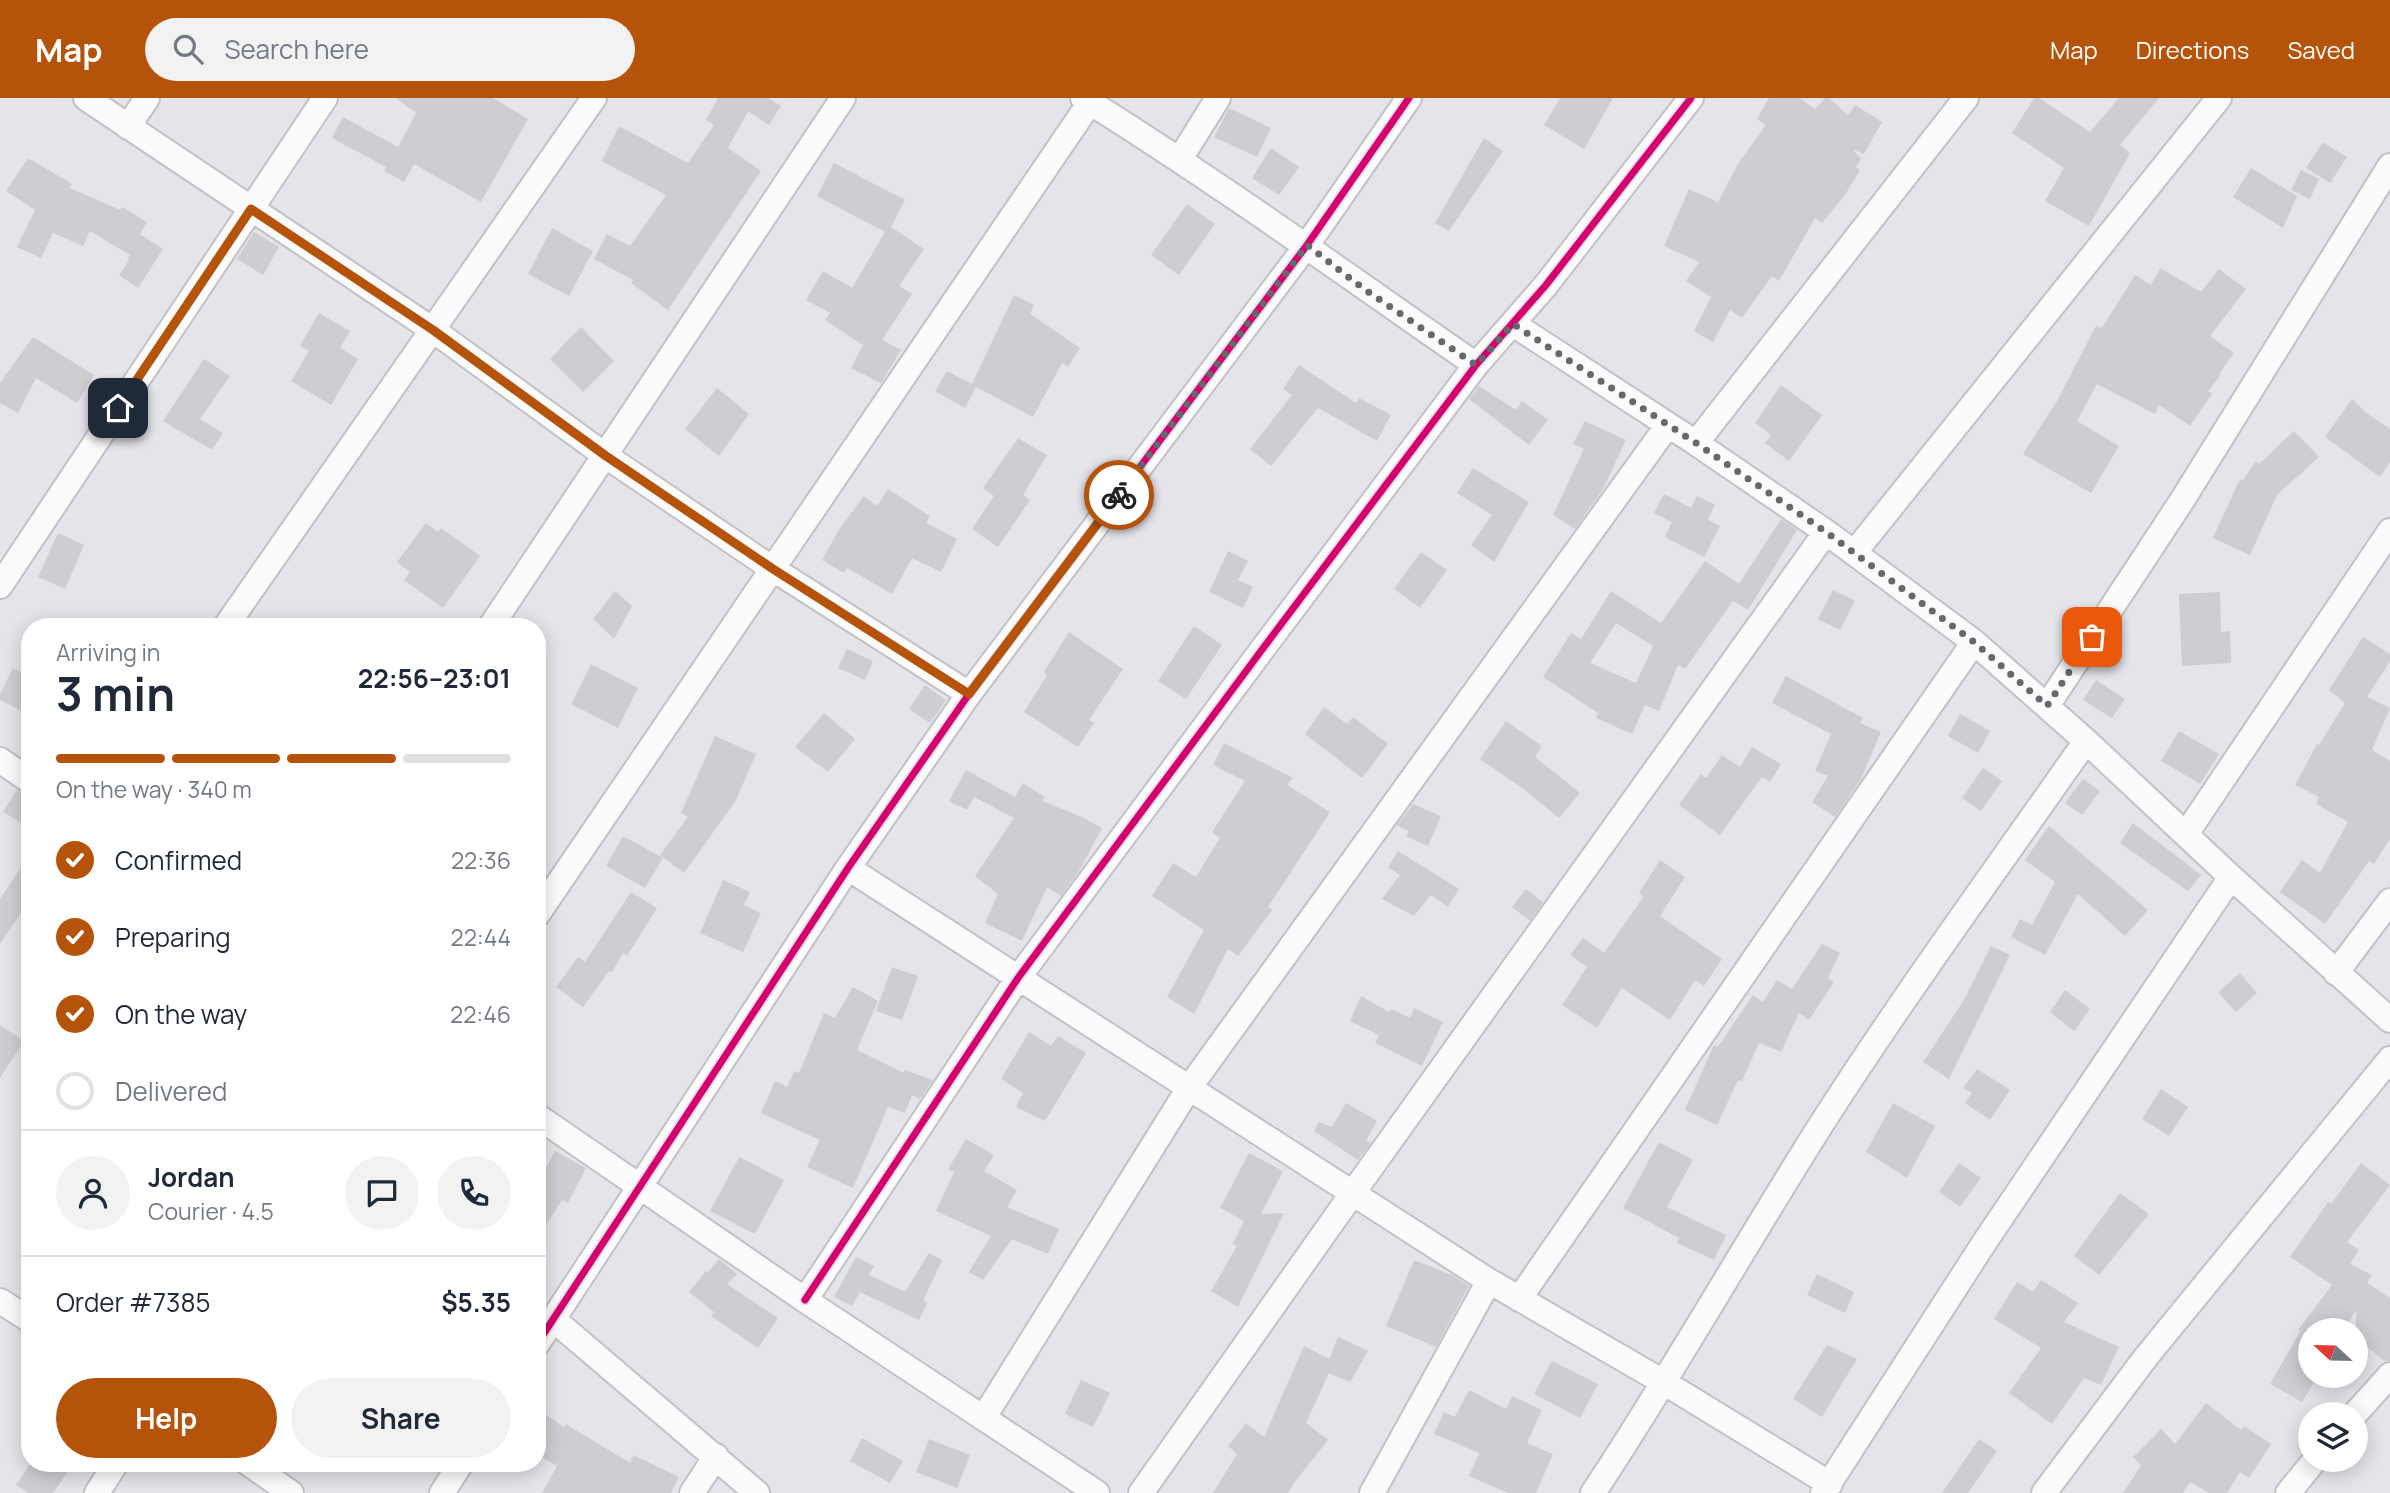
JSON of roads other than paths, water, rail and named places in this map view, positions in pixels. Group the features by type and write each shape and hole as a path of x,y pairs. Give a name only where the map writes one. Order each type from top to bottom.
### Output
{"street":[{"path":"86,98 433,330 606,456 773,569 969,694"},
{"path":"128,127 147,98"},
{"path":"0,586 325,98"},
{"path":"232,618 594,98"},
{"path":"496,618 843,98"},
{"path":"1180,159 1218,98"},
{"path":"546,1330 848,868 969,694 1307,245 1409,98"},
{"path":"805,1300 1018,978 1476,365 1581,242 1691,98"},
{"path":"1696,443 1966,98"},
{"path":"1854,553 2219,98"},
{"path":"546,902 1089,100 1307,245 1364,289 1476,365"},
{"path":"2047,706 2183,499 2390,166"},
{"path":"1513,324 1696,443 1826,532 1974,642 2390,1020"},
{"path":"984,1417 1189,1088 1668,425"},
{"path":"2186,834 2390,531"},
{"path":"1141,1493 1826,532"},
{"path":"1519,1299 1974,642"},
{"path":"1593,1493 1665,1383 1775,1200 1863,1062 2086,741"},
{"path":"0,760 21,775"},
{"path":"848,868 1489,1281 1665,1383 1826,1488 1984,1243 2231,877"},
{"path":"2336,973 2390,901"},
{"path":"2044,1493 2146,1357 2390,1059"},
{"path":"546,1122 805,1300 984,1417 1072,1486 1097,1493"},
{"path":"1372,1493 1489,1281"},
{"path":"553,1319 757,1493"},
{"path":"2366,1402 2390,1375"},
{"path":"692,1493 716,1456"},
{"path":"97,1493 110,1472"},
{"path":"261,1472 291,1493"},
{"path":"442,1493 455,1472"},
{"path":"2288,1493 2305,1472"}]}
